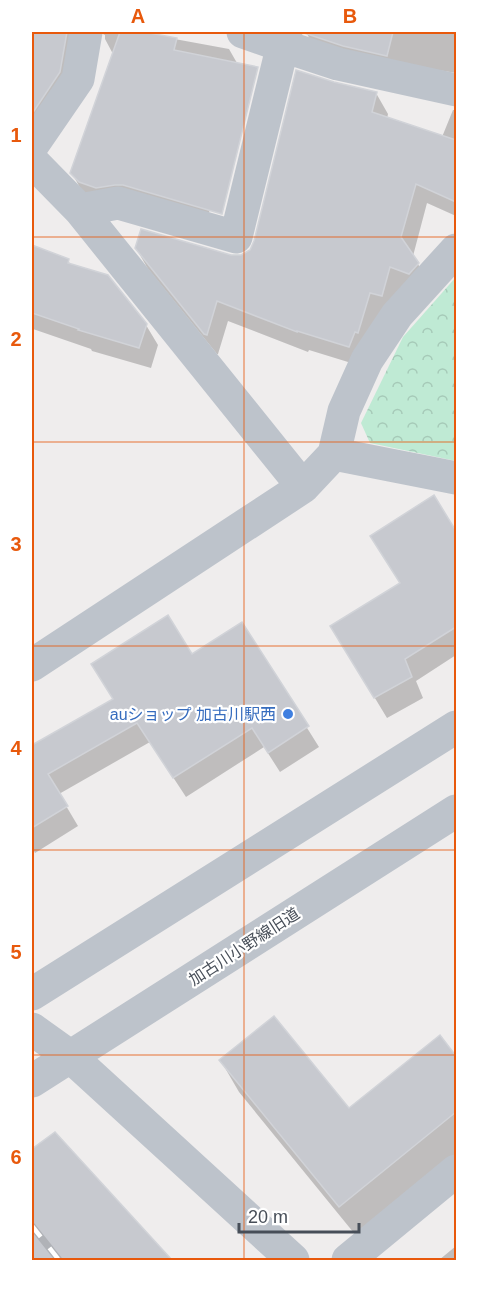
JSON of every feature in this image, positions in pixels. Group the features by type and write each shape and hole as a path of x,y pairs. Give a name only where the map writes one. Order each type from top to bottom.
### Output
{"street":[{"path":"32,146 78,79 86,32"},
{"path":"243,32 284,39 338,64 456,89"},
{"path":"80,210 117,203 236,237 284,39"},
{"path":"32,161 80,210 303,487"},
{"path":"32,664 303,487 334,454 344,411 367,360 397,315 456,250"},
{"path":"334,454 456,478"},
{"path":"32,994 456,727"},
{"name":"加古川小野線旧道","path":"32,1081 456,811"},
{"path":"32,1029 70,1057 293,1260"},
{"path":"348,1260 456,1171"}],"green space":[{"path":"456,277 456,461 370,443 361,423 403,337"}],"building":[{"path":"32,32 67,32 60,72 32,114"},
{"path":"120,32 144,32 177,38 174,50 258,67 222,214 123,185 96,188 79,182 70,173"},
{"path":"304,32 393,32 387,56 343,46"},
{"path":"296,70 377,92 372,112 456,140 456,202 416,184 401,237 419,263 409,274 390,267 382,296 370,293 358,333 355,332 349,347 297,332 217,301 207,335 204,334 135,248 141,229 231,255 241,255 250,250"},
{"path":"32,245 69,259 68,263 108,275 147,324 139,348 78,330 32,313"},
{"path":"434,495 456,531 456,627 405,659 412,677 374,698 330,626 400,583 370,536"},
{"path":"168,615 192,654 242,622 309,726 268,753 252,728 173,778 137,723 48,774 68,806 32,828 32,745 113,699 91,664"},
{"path":"274,1016 349,1108 440,1035 456,1056 456,1112 339,1207 219,1060"},
{"path":"55,1132 172,1260 32,1260 32,1149"}],"railway":[{"path":"32,1226 59,1260"}],"place":[{"name":"auショップ 加古川駅西","path":"288,714"}]}
